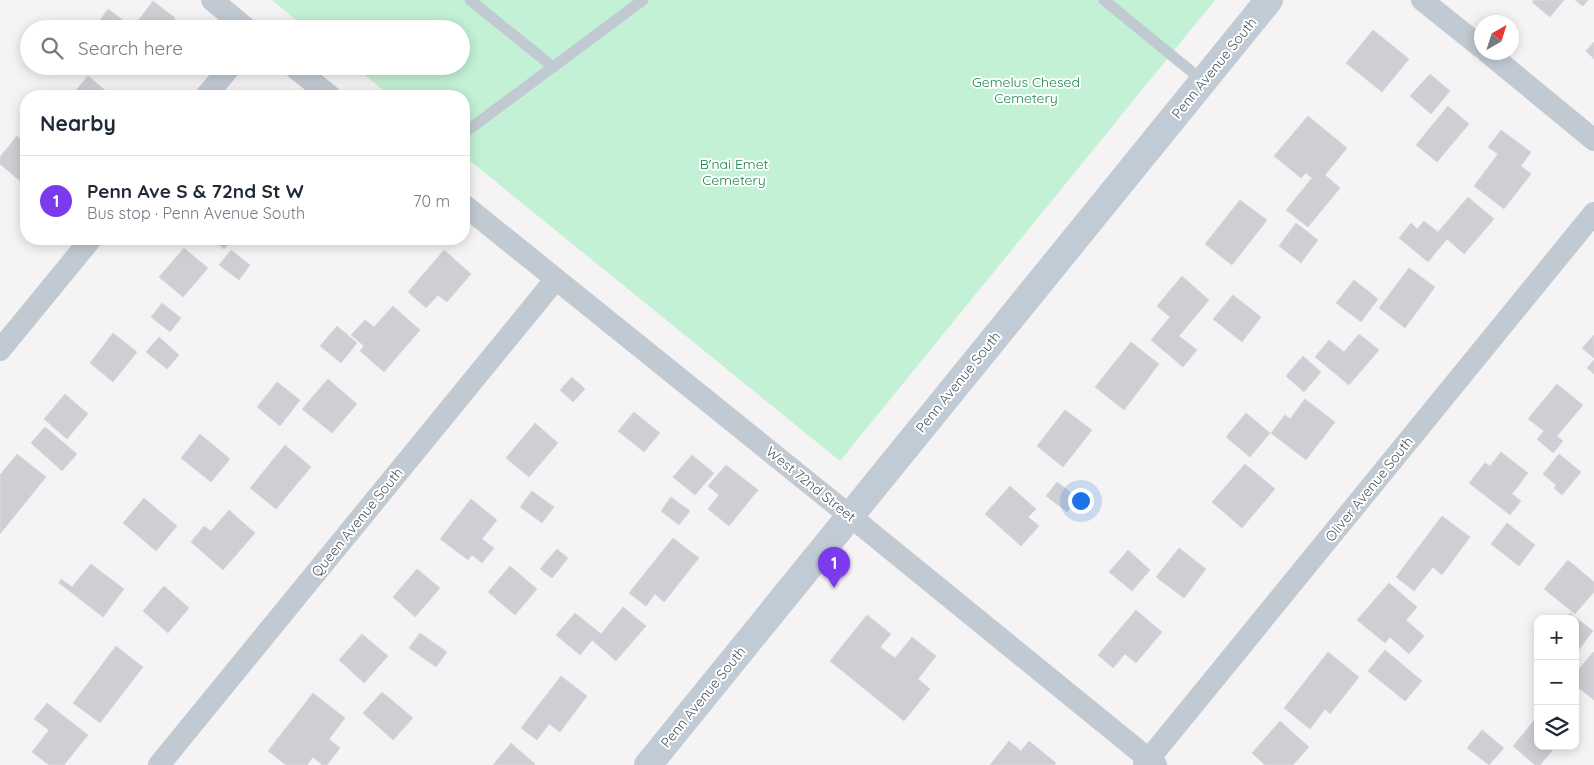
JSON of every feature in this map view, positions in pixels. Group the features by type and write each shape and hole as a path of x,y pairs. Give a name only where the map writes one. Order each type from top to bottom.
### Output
{"main road":[{"name":"Penn Avenue South","path":"648,765 1269,0"}],"street":[{"path":"212,0 236,20"},
{"path":"1422,0 1474,42"},
{"path":"1497,60 1594,140"},
{"path":"211,90 224,75"},
{"path":"304,75 323,90"},
{"name":"West 72nd Street","path":"470,210 850,516 1150,763"},
{"name":"Oliver Avenue South","path":"1150,763 1594,214"},
{"path":"0,350 85,245"},
{"name":"Queen Avenue South","path":"159,765 555,280"}],"lane":[{"path":"470,0 552,66"},
{"path":"470,128 643,0"},
{"path":"1104,0 1203,82"}],"green space":[{"name":"B'nai Emet Cemetery","path":"272,0 1215,0 840,461 470,161 470,90 383,90 365,75 470,75 470,20 296,20"}],"building":[{"path":"1534,0 1564,0 1550,17 1532,2"},
{"path":"1575,0 1588,0 1583,6"},
{"path":"153,1 175,18 174,20 139,20"},
{"path":"108,9 123,20 100,20"},
{"path":"1373,30 1409,59 1382,92 1346,63"},
{"path":"1594,42 1594,59 1586,51"},
{"path":"1430,74 1450,91 1431,114 1410,96"},
{"path":"88,76 105,90 76,90"},
{"path":"1448,106 1469,124 1437,162 1416,145"},
{"path":"1308,116 1347,148 1325,175 1340,188 1308,227 1286,210 1312,178 1306,173 1301,178 1274,156"},
{"path":"1501,130 1531,152 1521,166 1531,174 1504,209 1474,186 1498,154 1488,147"},
{"path":"17,136 20,139 20,181 0,164 0,157"},
{"path":"1468,197 1494,219 1464,254 1447,239 1428,262 1399,238 1411,223 1417,229 1424,221 1438,232"},
{"path":"1240,200 1267,220 1232,265 1205,244"},
{"path":"1296,223 1318,240 1301,263 1279,246"},
{"path":"219,245 227,245 224,249"},
{"path":"184,248 208,268 183,297 159,277"},
{"path":"231,250 250,265 239,280 219,265"},
{"path":"444,250 471,274 447,302 438,295 426,308 408,292"},
{"path":"1409,268 1435,287 1405,328 1379,308"},
{"path":"1182,276 1209,300 1179,336 1197,350 1183,367 1151,340 1170,317 1157,306"},
{"path":"1354,280 1378,299 1361,322 1336,303"},
{"path":"1233,295 1261,317 1242,342 1213,319"},
{"path":"162,303 181,318 170,332 151,317"},
{"path":"393,306 420,330 384,372 360,351 364,346 351,335 365,320 374,327"},
{"path":"337,326 357,343 341,363 320,346"},
{"path":"113,333 137,352 113,382 90,363"},
{"path":"1359,334 1379,350 1349,385 1315,357 1329,340 1344,352"},
{"path":"1594,335 1594,358 1582,348"},
{"path":"159,337 179,355 167,369 146,352"},
{"path":"1131,342 1159,364 1124,410 1095,387"},
{"path":"1303,356 1321,372 1304,392 1286,376"},
{"path":"1594,360 1594,374 1587,368"},
{"path":"572,377 585,389 573,402 560,390"},
{"path":"328,379 357,404 332,433 302,409"},
{"path":"277,382 300,400 280,426 257,407"},
{"path":"1557,384 1583,405 1557,436 1563,441 1553,453 1537,439 1544,431 1528,419"},
{"path":"65,394 88,414 67,439 44,419"},
{"path":"1305,399 1335,422 1306,460 1271,433 1285,415 1290,419"},
{"path":"1065,410 1092,430 1063,467 1037,446"},
{"path":"634,412 660,433 644,452 618,431"},
{"path":"1246,413 1270,433 1250,457 1226,437"},
{"path":"535,423 558,443 529,477 506,458"},
{"path":"45,427 77,454 62,471 31,443"},
{"path":"200,434 230,459 211,482 181,458"},
{"path":"285,445 311,467 276,509 250,488"},
{"path":"1501,452 1528,473 1512,494 1521,501 1510,515 1469,483 1485,463 1490,466"},
{"path":"17,454 46,477 0,534 0,475"},
{"path":"1559,454 1581,472 1562,495 1554,488 1556,485 1543,474"},
{"path":"692,455 714,473 695,495 673,477"},
{"path":"1245,464 1275,489 1242,528 1212,502"},
{"path":"726,465 758,490 729,526 708,509 719,495 708,486"},
{"path":"1057,482 1078,498 1067,512 1046,496"},
{"path":"1010,486 1036,509 1028,517 1039,526 1021,546 985,514"},
{"path":"532,491 554,507 542,523 520,507"},
{"path":"671,497 690,511 679,525 661,511"},
{"path":"144,498 177,526 156,551 123,523"},
{"path":"471,499 497,520 482,539 494,548 482,563 472,555 468,560 440,539"},
{"path":"229,510 255,533 223,570 191,542 204,526 211,531"},
{"path":"1442,516 1470,537 1442,575 1433,567 1414,591 1396,577"},
{"path":"1507,523 1535,545 1519,566 1491,544"},
{"path":"673,538 699,558 664,602 655,594 646,606 629,593"},
{"path":"1179,548 1206,569 1184,598 1156,577"},
{"path":"557,549 568,558 552,578 540,569"},
{"path":"1128,550 1150,570 1132,591 1109,572"},
{"path":"1568,560 1594,582 1594,592 1575,614 1544,589"},
{"path":"91,564 124,589 103,617 59,583 61,579 72,587"},
{"path":"510,566 537,589 515,615 488,592"},
{"path":"417,569 440,588 415,617 393,597"},
{"path":"1389,583 1417,607 1406,620 1424,636 1409,654 1390,637 1385,643 1357,620"},
{"path":"164,586 189,608 168,633 143,611"},
{"path":"623,607 646,626 616,661 592,640 580,655 556,635 575,613 601,634"},
{"path":"1136,610 1162,632 1136,663 1125,654 1113,668 1098,655"},
{"path":"867,615 891,634 880,647 895,658 912,637 936,656 918,679 930,689 904,721 830,661"},
{"path":"1579,620 1593,631 1579,649"},
{"path":"420,633 447,652 436,667 409,648"},
{"path":"362,634 388,656 364,683 339,660"},
{"path":"116,646 143,667 100,723 73,703"},
{"path":"1385,650 1422,681 1405,701 1368,671"},
{"path":"1328,652 1359,677 1330,714 1325,709 1310,729 1284,708"},
{"path":"1593,652 1594,700 1579,688 1579,669"},
{"path":"561,676 587,696 560,732 549,724 537,740 521,728"},
{"path":"382,692 413,718 393,740 363,713"},
{"path":"313,693 345,718 329,739 340,748 327,765 322,765 313,757 307,765 286,765 268,751"},
{"path":"47,703 88,735 64,765 49,765 32,752 49,730 34,719"},
{"path":"1280,721 1309,747 1293,765 1265,765 1252,753"},
{"path":"1534,721 1534,750 1553,750 1540,765 1535,765 1513,746"},
{"path":"1482,730 1504,748 1489,765 1467,748"},
{"path":"1009,741 1021,751 1029,741 1056,763 1054,765 990,765"},
{"path":"511,743 535,764 493,765"}],"place":[{"name":"Penn Ave S & 72nd St W","path":"834,588"}],"park label":[{"name":"Gemelus Chesed Cemetery","path":"1026,90"}]}
